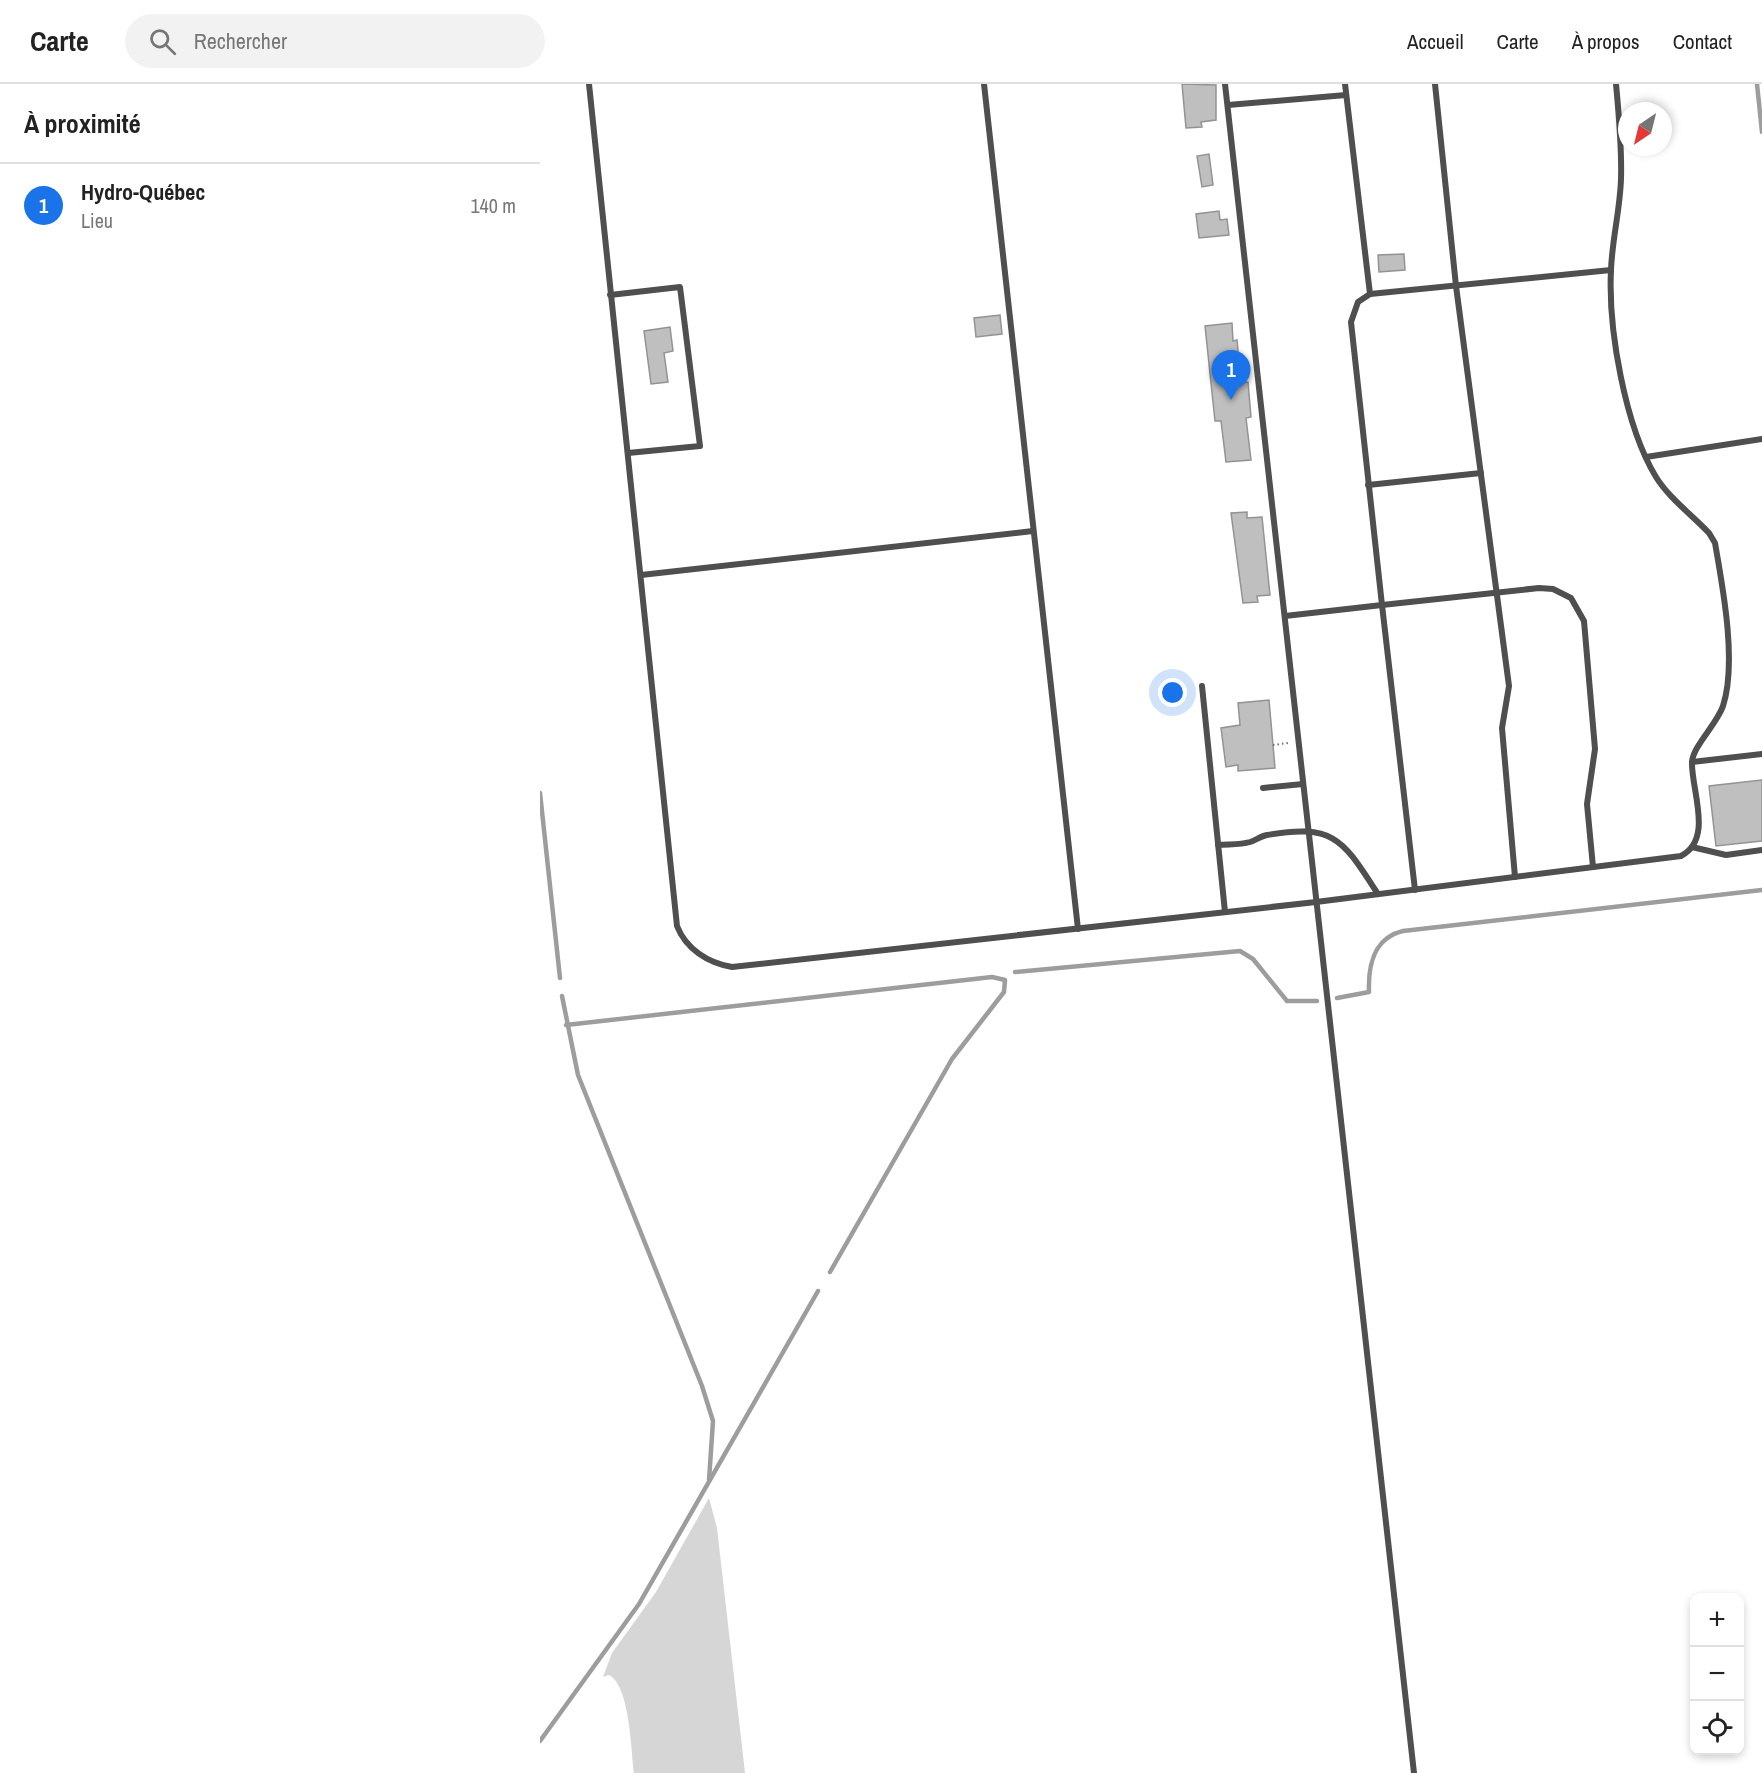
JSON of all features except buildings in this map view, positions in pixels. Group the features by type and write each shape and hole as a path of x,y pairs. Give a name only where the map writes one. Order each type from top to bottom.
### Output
{"lane":[{"path":"589,84 677,926 681,936 691,947 718,964 732,967 1415,890 1681,856 1692,847 1699,825 1692,762 1722,709 1730,666 1715,543 1709,533 1665,489 1646,457 1617,363 1611,310 1611,270 1621,182 1620,127 1616,84"},
{"path":"984,84 1078,929"},
{"path":"1225,84 1414,1773"},
{"path":"1345,84 1370,294"},
{"path":"1434,84 1456,285 1509,686 1502,728 1515,877"},
{"path":"1228,105 1346,95"},
{"path":"1415,890 1351,322 1358,302 1370,294 1611,270"},
{"path":"610,295 680,287 700,446 627,453"},
{"path":"1646,457 1762,439"},
{"path":"1368,485 1480,473"},
{"path":"641,575 1033,531"},
{"path":"1285,616 1552,589 1571,598 1584,621 1595,749 1587,804 1593,867"},
{"path":"1203,686 1225,912"},
{"path":"1692,762 1762,754"},
{"path":"1263,788 1303,784"},
{"path":"1218,845 1243,844 1265,835 1308,832 1328,834 1338,841 1378,894"},
{"path":"1692,847 1726,855 1762,850"}],"path":[{"path":"1273,745 1298,742"}],"shaded area":[{"path":"709,1498 717,1528 745,1773 634,1773 628,1720 621,1692 616,1681 609,1675 603,1677 612,1653 656,1592"}],"waterway":[{"path":"1757,84 1762,132"},
{"path":"540,793 560,978"},
{"path":"1337,998 1369,992 1372,962 1379,946 1393,934 1403,931 1762,890"},
{"path":"1015,972 1240,951 1253,959 1287,1001 1317,1001"},
{"path":"566,1025 992,977 1005,980 1004,992 952,1059 830,1272"},
{"path":"562,996 578,1075 702,1386 713,1421 709,1480"},
{"path":"540,1741 639,1604 818,1291"}],"place":[{"name":"Hydro-Québec","path":"1231,400"}]}
